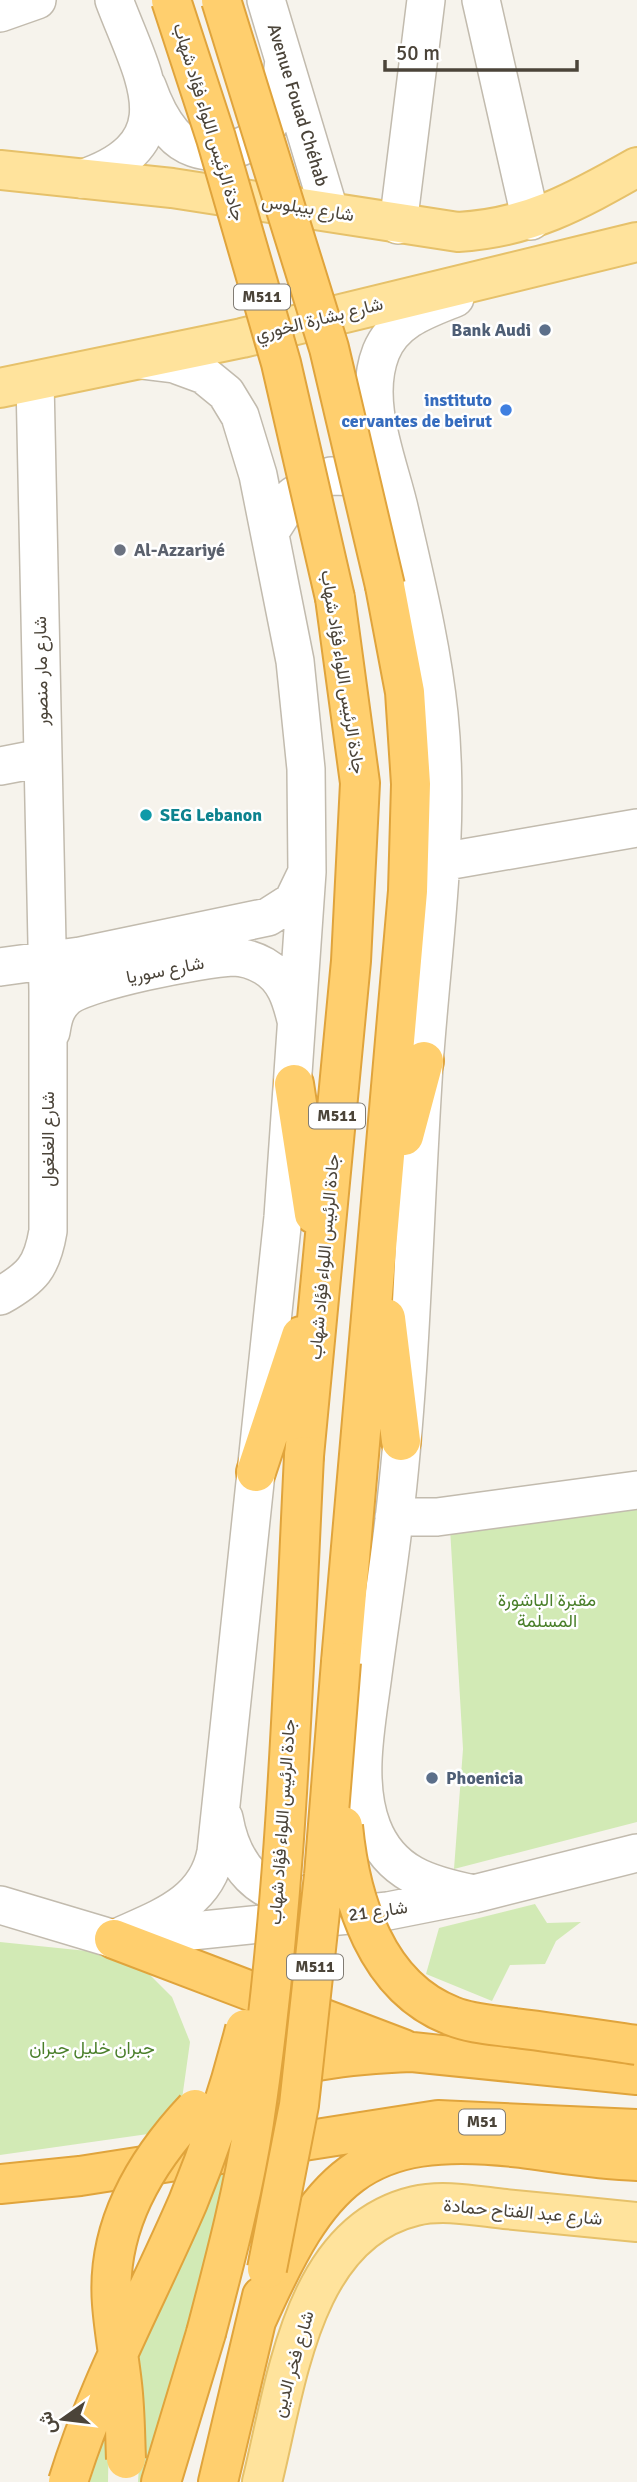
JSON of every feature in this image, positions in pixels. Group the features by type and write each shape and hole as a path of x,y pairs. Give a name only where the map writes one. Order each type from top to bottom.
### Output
{"highway":[{"name":"جادة الرئيس اللواء فؤاد شهاب","path":"161,2482 206,2333 254,2122 287,1781 304,1456 351,961 360,783 335,598 281,363 216,138 171,0"},
{"name":"M511","path":"218,2482 257,2319 299,2105 324,1875 408,891 411,784 405,692 385,586 329,348 222,0"},
{"path":"401,1441 377,1241 424,1061"},
{"path":"256,1472 323,1270 293,1084"},
{"path":"337,1719 345,1844 355,1896 366,1930 395,1972 426,2002 454,2017 637,2045"},
{"path":"68,2482 97,2401 187,2202 223,2105 276,1905"},
{"path":"114,1939 412,2052"},
{"path":"124,2470 122,2385 111,2302 114,2254 128,2203 142,2176 195,2109 264,2073 378,2053 412,2052 637,2076"},
{"name":"M51","path":"0,2184 80,2176 439,2120 637,2129"},
{"path":"257,2319 286,2254 317,2206 341,2179 365,2163 427,2144 520,2148 637,2161"}],"main road":[{"name":"شارع بيبلوس","path":"0,170 172,188 329,211 398,225 458,232 531,221 587,195 637,167"},
{"name":"شارع بشارة الخوري","path":"17,385 139,360 637,242"},
{"name":"شارع عبد الفتاح حمادة","path":"339,2251 368,2226 416,2205 479,2206 637,2222"},
{"name":"شارع فخر الدين","path":"262,2482 293,2358 313,2294 339,2251"}],"street":[{"path":"0,13 37,0"},
{"path":"114,0 158,115 174,136 196,149 222,152 247,145 266,128 278,105 284,60"},
{"name":"Avenue Fouad Chéhab","path":"266,0 329,211"},
{"path":"398,225 426,0"},
{"path":"481,0 531,221"},
{"path":"81,179 102,172 124,159 143,139 148,125 147,86"},
{"path":"474,1894 431,1885 408,1873 384,1849 373,1828 366,1798 365,1737 394,1517 401,1441 424,1061 441,862 443,789 439,711 423,615 376,410 374,385 383,348 408,318 538,266"},
{"path":"0,1905 114,1939 172,1912 201,1889 214,1866 256,1472 293,1084 307,872 306,769 295,661 270,532 245,430 226,393 204,375 190,369 174,364 139,360"},
{"name":"شارع مار منصور","path":"17,385 43,758 47,961"},
{"path":"270,532 293,496 316,481 331,476 365,477 399,506"},
{"path":"0,765 43,758"},
{"path":"441,862 630,831"},
{"name":"شارع سوريا","path":"0,967 47,961 268,917 293,901 307,872"},
{"name":"شارع سوريا","path":"48,1065 53,1016 65,999 75,992 115,979 224,958 257,962 276,976 289,995 298,1028"},
{"name":"شارع الغلغول","path":"0,1296 21,1284 39,1265 48,1231 47,961"},
{"path":"394,1517 437,1517 637,1490"},
{"path":"221,1807 227,1837 241,1868 256,1882 285,1896 312,1894 332,1883 359,1860 373,1828"},
{"name":"شارع 21","path":"114,1939 388,1911 474,1894 637,1853"}],"green space":[{"name":"مقبرة الباشورة المسلمة","path":"637,1505 637,1822 454,1869 463,1749 450,1528"},
{"path":"535,1904 547,1923 581,1922 556,1941 545,1964 510,1965 492,2001 426,1974 439,1928"},
{"name":"جبران خليل جبران","path":"0,1942 87,1951 139,1964 172,1997 190,2042 182,2099 148,2134 0,2155"},
{"path":"237,2109 209,2251 148,2482 138,2482 142,2415 135,2360"},
{"path":"109,2420 108,2482 90,2482"}],"place":[{"name":"Bank Audi","path":"545,330"},
{"name":"instituto cervantes de beirut","path":"506,410"},
{"name":"Al-Azzariyé","path":"120,550"},
{"name":"SEG Lebanon","path":"146,815"},
{"name":"Phoenicia","path":"432,1778"}]}
